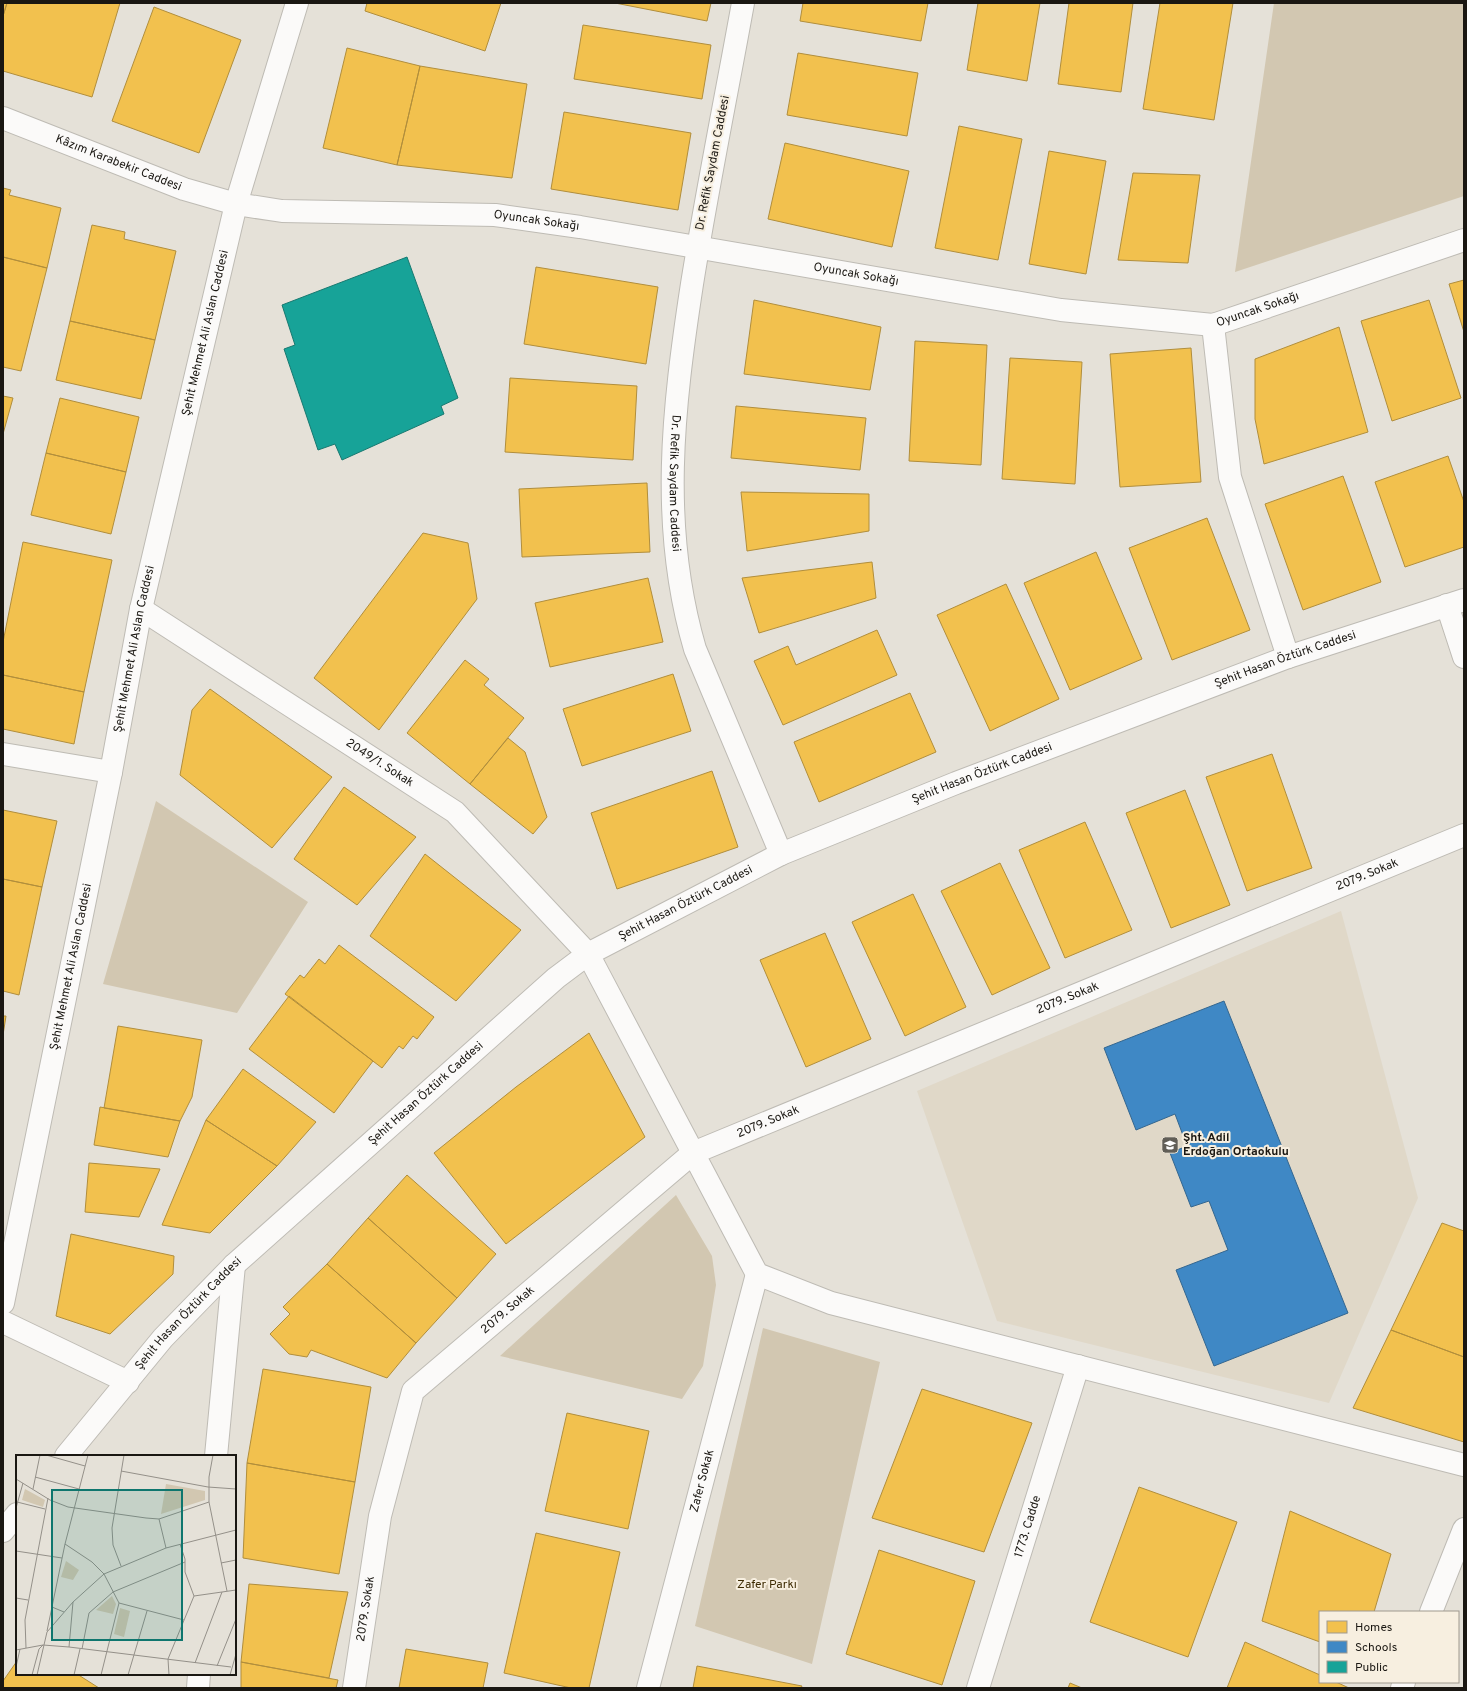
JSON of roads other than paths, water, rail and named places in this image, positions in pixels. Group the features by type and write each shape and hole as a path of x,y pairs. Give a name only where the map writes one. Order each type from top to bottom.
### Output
{"street":[{"name":"Şehit Mehmet Ali Aslan Caddesi","path":"3,1303 111,772 141,609 236,204 297,3"},
{"name":"Dr. Refik Saydam Caddesi","path":"743,3 698,247 677,382 673,430 673,528 678,578 686,617 695,649 781,854"},
{"name":"Kâzım Karabekir Caddesi","path":"3,118 184,189 236,204"},
{"name":"Oyuncak Sokağı","path":"236,204 282,211 495,215 580,227 1061,310 1214,325 1464,240"},
{"path":"1214,325 1230,478 1288,657"},
{"path":"1456,602 1464,657"},
{"name":"Şehit Hasan Öztürk Caddesi","path":"67,1455 163,1338 234,1265 556,978 588,954 781,854 956,783 1288,657 1456,602"},
{"name":"2049/1. Sokak","path":"141,609 455,812 588,954 757,1274"},
{"path":"3,754 111,772"},
{"name":"2079. Sokak","path":"354,1688 380,1516 413,1391 693,1153 1464,835"},
{"path":"216,1455 234,1265"},
{"path":"757,1274 831,1303 1464,1465"},
{"name":"Zafer Sokak","path":"648,1688 757,1274"},
{"path":"3,1322 128,1382"},
{"name":"1773. Cadde","path":"978,1688 1078,1366"},
{"path":"3,1531 16,1515"},
{"path":"1431,1611 1464,1529"},
{"path":"198,1688 199,1675"}],"place":[{"name":"Şht. Adil Erdoğan Ortaokulu","path":"1170,1145"}],"park label":[{"name":"Zafer Parkı","path":"767,1585"}]}
